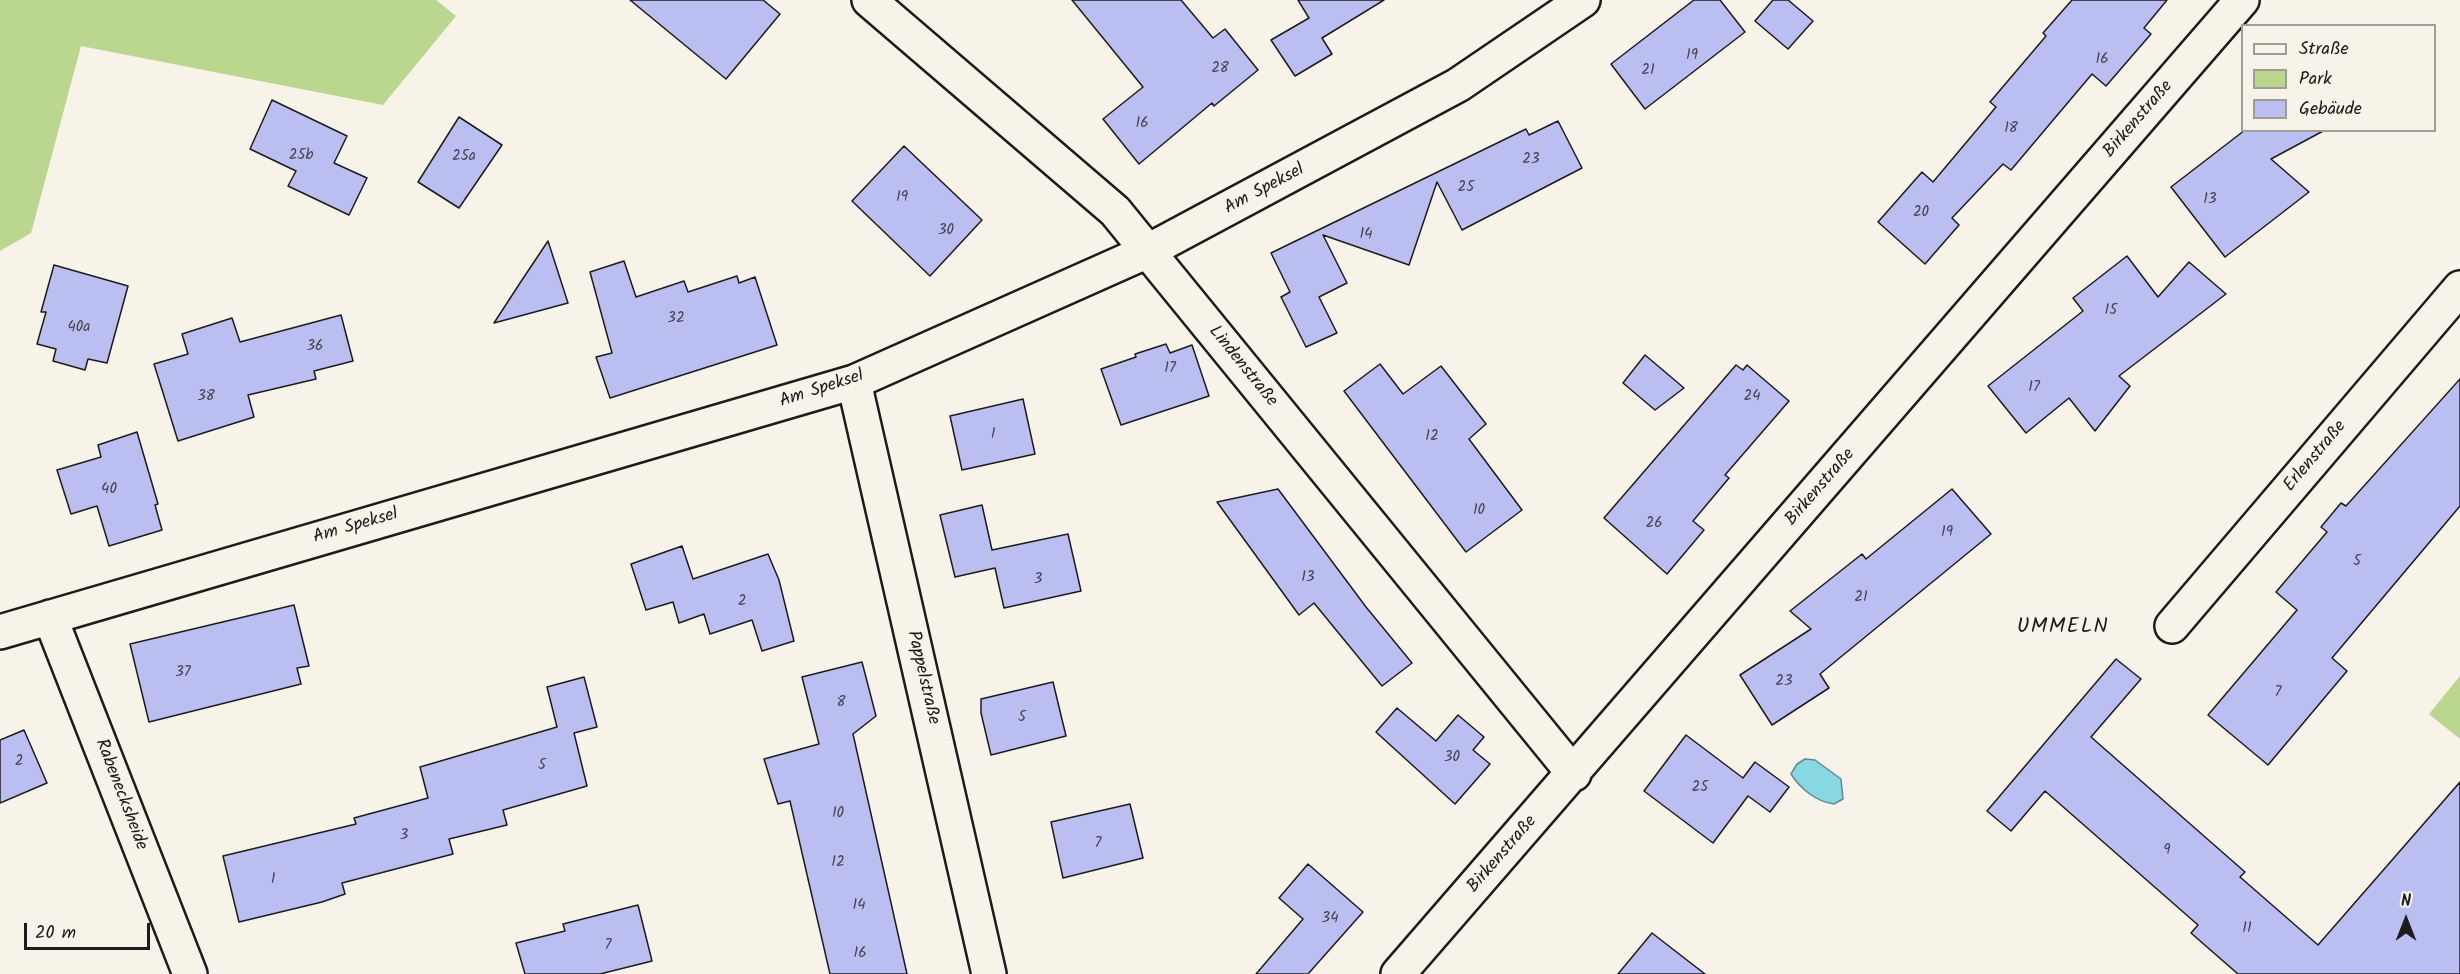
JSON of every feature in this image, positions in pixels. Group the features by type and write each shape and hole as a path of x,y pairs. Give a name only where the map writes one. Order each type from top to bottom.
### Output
{"street":[{"name":"Lindenstraße","path":"869,0 1115,211 1574,774"},
{"name":"Am Speksel","path":"0,632 854,382 1148,251 1458,85 1583,0"},
{"name":"Birkenstraße","path":"1398,974 1574,774 2242,0"},
{"name":"Erlenstraße","path":"2172,626 2460,288"},
{"name":"Pappelstraße","path":"854,382 990,974"},
{"name":"Rabenecksheide","path":"50,616 190,974"}],"green space":[{"path":"0,0 436,0 456,16 383,105 81,46 31,233 0,251"},
{"path":"2460,676 2460,739 2429,714"}],"water":[{"path":"1805,759 1815,760 1841,779 1843,799 1834,804 1827,803 1809,794 1799,784 1791,774 1797,764"}],"building":[{"path":"630,0 763,0 780,14 726,79"},
{"path":"1072,0 1181,0 1213,38 1225,29 1258,70 1214,106 1212,103 1139,164 1103,119 1143,87"},
{"path":"1298,0 1384,0 1322,38 1332,54 1295,76 1271,40 1309,18"},
{"path":"1694,0 1720,0 1745,32 1645,109 1611,64"},
{"path":"1773,0 1788,0 1813,21 1788,49 1755,21"},
{"path":"2072,0 2167,0 2144,28 2151,34 2106,86 2092,74 2011,170 2003,164 1952,218 1959,225 1925,264 1878,222 1922,172 1933,182 1996,107 1990,102 2046,36 2043,33"},
{"path":"272,100 347,136 334,163 367,178 349,215 288,186 296,171 250,149"},
{"path":"459,117 502,145 459,208 418,182"},
{"path":"1558,121 1582,168 1462,230 1437,182 1409,265 1323,235 1347,283 1319,297 1337,333 1306,347 1281,297 1290,292 1271,253 1526,129 1529,135"},
{"path":"2242,132 2321,132 2271,159 2309,192 2225,257 2171,187"},
{"path":"904,146 982,220 930,276 852,201"},
{"path":"548,241 568,303 494,323 520,283"},
{"path":"2127,256 2158,297 2189,262 2226,294 2119,376 2130,386 2095,431 2069,398 2026,433 1988,386 2083,311 2073,298"},
{"path":"624,261 636,297 684,281 688,292 737,276 739,283 755,277 777,345 610,398 596,357 612,353 590,272"},
{"path":"54,265 128,286 107,363 88,359 85,370 53,361 56,349 37,344 46,312 41,312"},
{"path":"341,315 353,361 314,371 316,379 248,395 254,417 178,441 154,364 188,354 182,334 232,318 240,342"},
{"path":"1166,344 1170,353 1192,345 1209,396 1121,425 1101,369"},
{"path":"1645,355 1684,388 1655,410 1623,383"},
{"path":"1380,364 1403,394 1441,366 1486,424 1469,439 1522,510 1466,552 1344,391"},
{"path":"1736,365 1743,370 1747,365 1789,401 1725,475 1729,478 1693,521 1704,530 1667,574 1604,518"},
{"path":"2460,379 2460,506 2332,658 2347,671 2268,765 2208,715 2297,610 2276,592 2327,532 2321,527 2341,503 2346,506"},
{"path":"1023,399 1035,454 962,470 950,416"},
{"path":"137,432 158,504 155,505 162,530 109,546 97,506 71,514 57,470 101,457 98,445"},
{"path":"1278,489 1366,607 1412,663 1382,686 1314,603 1299,615 1217,502"},
{"path":"1952,489 1991,534 1820,674 1829,688 1772,725 1740,675 1811,629 1790,611 1862,554 1866,559"},
{"path":"982,505 992,550 1068,534 1081,591 1004,608 995,568 955,577 940,515"},
{"path":"682,546 693,579 768,554 779,580 794,641 762,651 752,620 710,634 704,614 679,623 673,602 646,610 631,564"},
{"path":"294,605 309,666 297,668 301,684 149,722 130,644"},
{"path":"2116,659 2141,679 2091,737 2245,872 2240,877 2318,945 2460,782 2460,974 2238,974 2191,933 2198,925 2045,791 2011,831 1987,811"},
{"path":"862,662 876,716 853,734 907,974 830,974 790,801 778,804 764,759 819,744 802,677"},
{"path":"584,677 597,727 574,733 587,786 503,810 507,825 449,839 453,854 342,883 345,894 322,902 239,922 223,856 356,824 354,818 428,798 420,767 557,727 547,687"},
{"path":"1053,682 1066,736 991,755 981,713 981,699"},
{"path":"1397,708 1436,741 1458,715 1484,737 1473,750 1490,764 1455,804 1376,732"},
{"path":"24,730 47,783 0,803 0,740"},
{"path":"1686,735 1743,778 1755,762 1789,787 1770,812 1748,796 1713,843 1644,791"},
{"path":"1130,804 1143,858 1063,878 1051,822"},
{"path":"1308,864 1363,912 1308,974 1256,974 1303,919 1279,898"},
{"path":"638,905 652,961 600,974 525,974 516,943 565,931 563,924"},
{"path":"1652,933 1705,974 1618,974"}],"district":[{"name":"UMMELN","path":"2063,628"}]}
